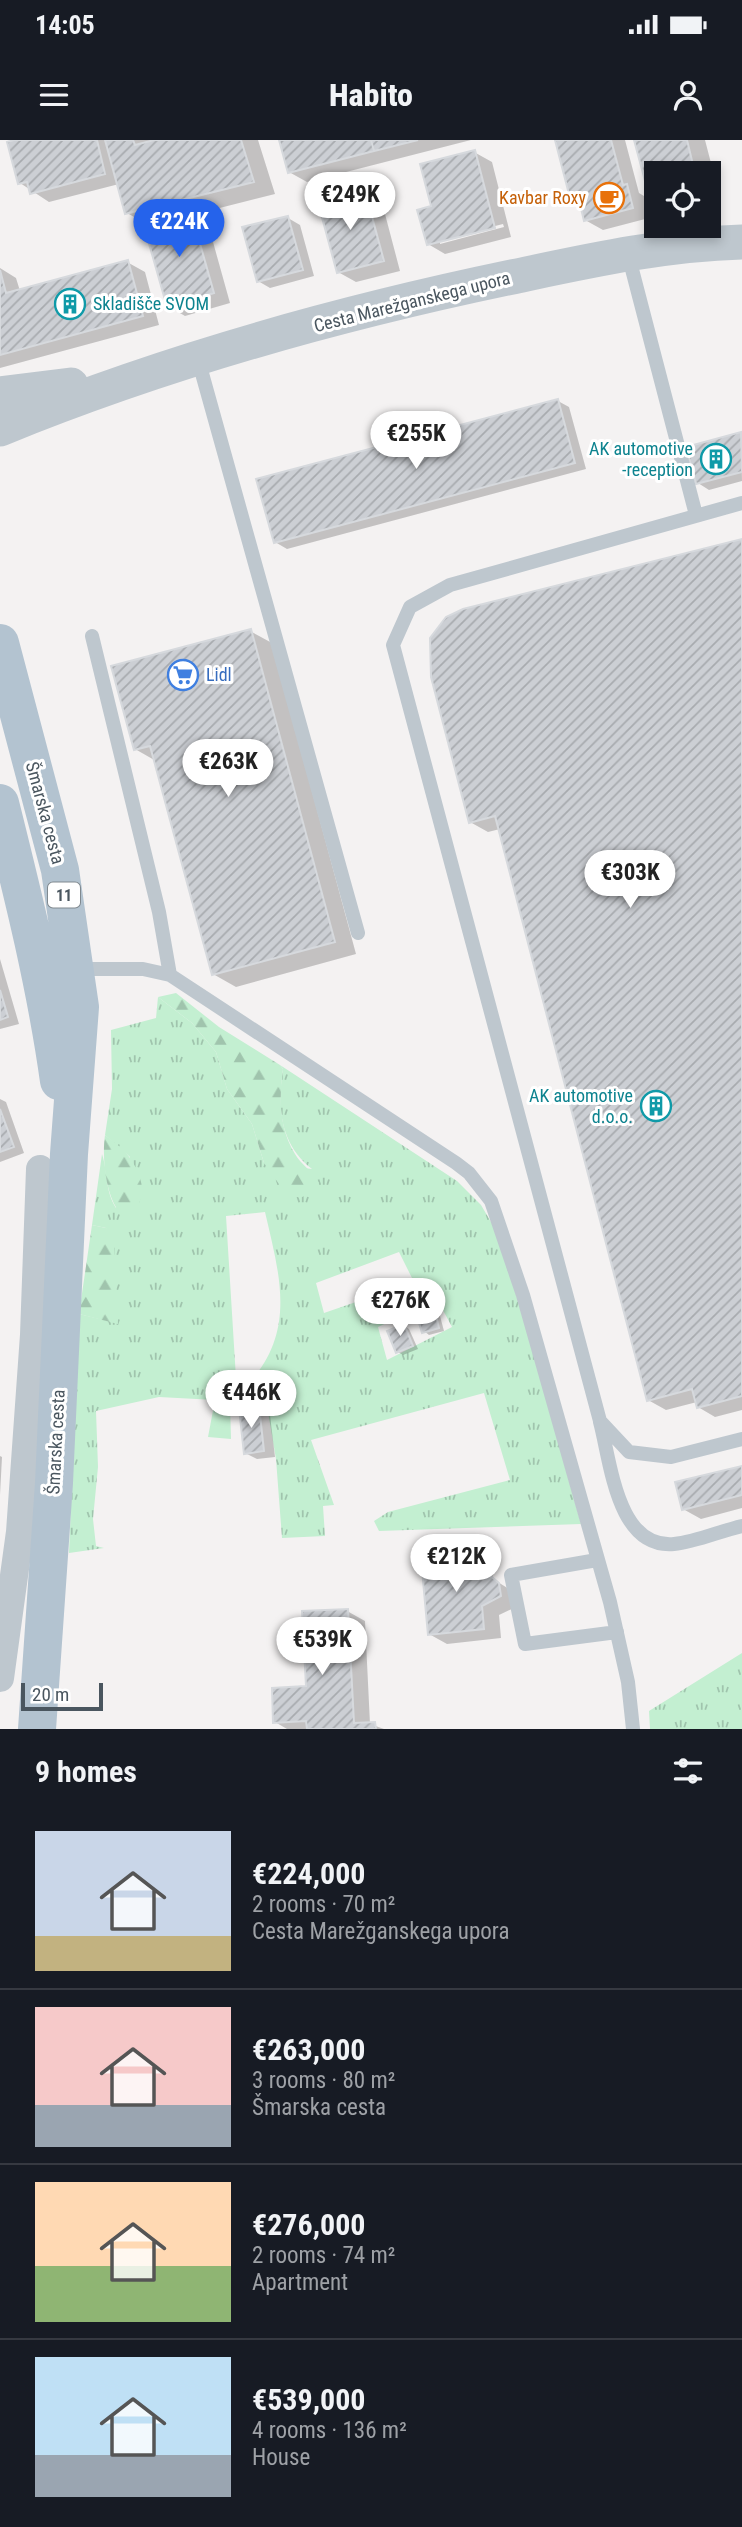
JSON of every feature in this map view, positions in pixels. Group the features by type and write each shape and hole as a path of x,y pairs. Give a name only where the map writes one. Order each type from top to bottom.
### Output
{"main road":[{"name":"Šmarska cesta","path":"0,643 60,870 80,1007 54,1161"},
{"name":"Šmarska cesta","path":"0,803 27,909 50,1019 54,1161 54,1483 37,1729"}],"street":[{"name":"Cesta Marežganskega upora","path":"0,429 198,359 437,292 627,253 742,242"},
{"name":"Cesta Marežganskega upora","path":"0,394 39,391 198,359"},
{"path":"0,1678 20,1532 54,1161"}],"lane":[{"path":"627,253 696,515"},
{"path":"198,359 358,933"},
{"path":"742,503 450,585 410,607 393,645 625,1517 637,1532 655,1542 674,1544 742,1526"},
{"path":"92,636 159,912 170,975"},
{"path":"76,969 143,969 170,975 456,1163 491,1200 523,1295 617,1632 628,1682 633,1729"},
{"path":"600,1421 629,1452 671,1457 742,1439"},
{"path":"597,1560 511,1575 525,1644 617,1632"}],"green space":[{"path":"176,993 219,1027 283,1069 283,1123 297,1158 319,1183 315,1191 300,1198 284,1191 264,1163 252,1124 227,1089 216,1052 192,1023 158,997"},
{"path":"158,997 192,1023 216,1052 227,1089 252,1124 264,1163 312,1169 293,1148 283,1124 280,1098 283,1069 280,1065 457,1181 481,1205 494,1227 524,1319 581,1524 379,1531 374,1521 388,1512 510,1480 484,1393 311,1440 334,1505 323,1506 325,1536 282,1538 276,1459 267,1406 254,1401 230,1403 231,1439 208,1437 215,1400 159,1397 96,1411 98,1467 93,1519 96,1546 104,1548 69,1553 79,1314 117,1323 106,1228 92,1225 102,1154 110,1195 116,1208 130,1157 105,1135 112,1089 111,1030 156,1018","holes":["265,1212 275,1254 280,1317 268,1357 255,1376 236,1378 226,1216","399,1252 414,1282 324,1313 316,1283","437,1299 452,1327 387,1360 378,1327"]},
{"path":"105,1135 128,1155 142,1184 141,1200 128,1209 117,1209 107,1183 104,1163"},
{"path":"92,1225 106,1228 114,1240 118,1324 79,1314"},
{"path":"742,1653 742,1729 650,1729 649,1711"}],"building":[{"path":"97,140 105,174 30,194 27,182 18,184 7,142"},
{"path":"105,140 133,140 135,145 154,140 241,140 254,182 125,214"},
{"path":"279,140 371,140 374,151 288,173"},
{"path":"371,140 418,140 374,151"},
{"path":"555,140 611,140 623,185 627,184 633,208 584,221 579,200 571,202"},
{"path":"634,140 687,140 692,161 644,161 644,177"},
{"path":"475,150 495,228 427,245 417,210 431,206 420,164"},
{"path":"350,190 354,205 368,202 384,261 337,273 317,199"},
{"path":"191,212 214,293 167,307 144,226"},
{"path":"288,216 303,270 257,282 242,227"},
{"name":"Skladišče SVOM","path":"128,260 143,316 0,355 0,270 6,293"},
{"path":"558,399 575,463 274,543 256,479"},
{"name":"AK automotive -reception","path":"741,432 742,472 696,484 686,447"},
{"name":"AK automotive d.o.o.","path":"742,539 742,1396 697,1408 692,1389 647,1401 495,816 469,823 431,677 430,638 446,617 463,609"},
{"path":"251,629 335,942 212,975 150,746 134,750 111,666"},
{"path":"0,990 8,1017 0,1020"},
{"path":"0,1109 14,1147 0,1152"},
{"path":"435,1311 439,1328 422,1333 417,1316"},
{"path":"404,1324 413,1346 396,1353 387,1331"},
{"path":"259,1406 264,1451 244,1454 239,1408"},
{"path":"742,1466 742,1495 682,1510 675,1482"},
{"path":"474,1553 477,1577 492,1577 499,1583 501,1596 482,1606 484,1629 428,1635 421,1559"},
{"path":"348,1609 354,1723 375,1722 376,1729 307,1729 306,1721 273,1723 272,1688 306,1686 302,1611"}],"place":[{"name":"Kavbar Roxy","path":"609,198"},
{"name":"Skladišče SVOM","path":"70,304"},
{"name":"AK automotive -reception","path":"716,459"},
{"name":"Lidl","path":"183,675"},
{"name":"AK automotive d.o.o.","path":"656,1106"}]}
